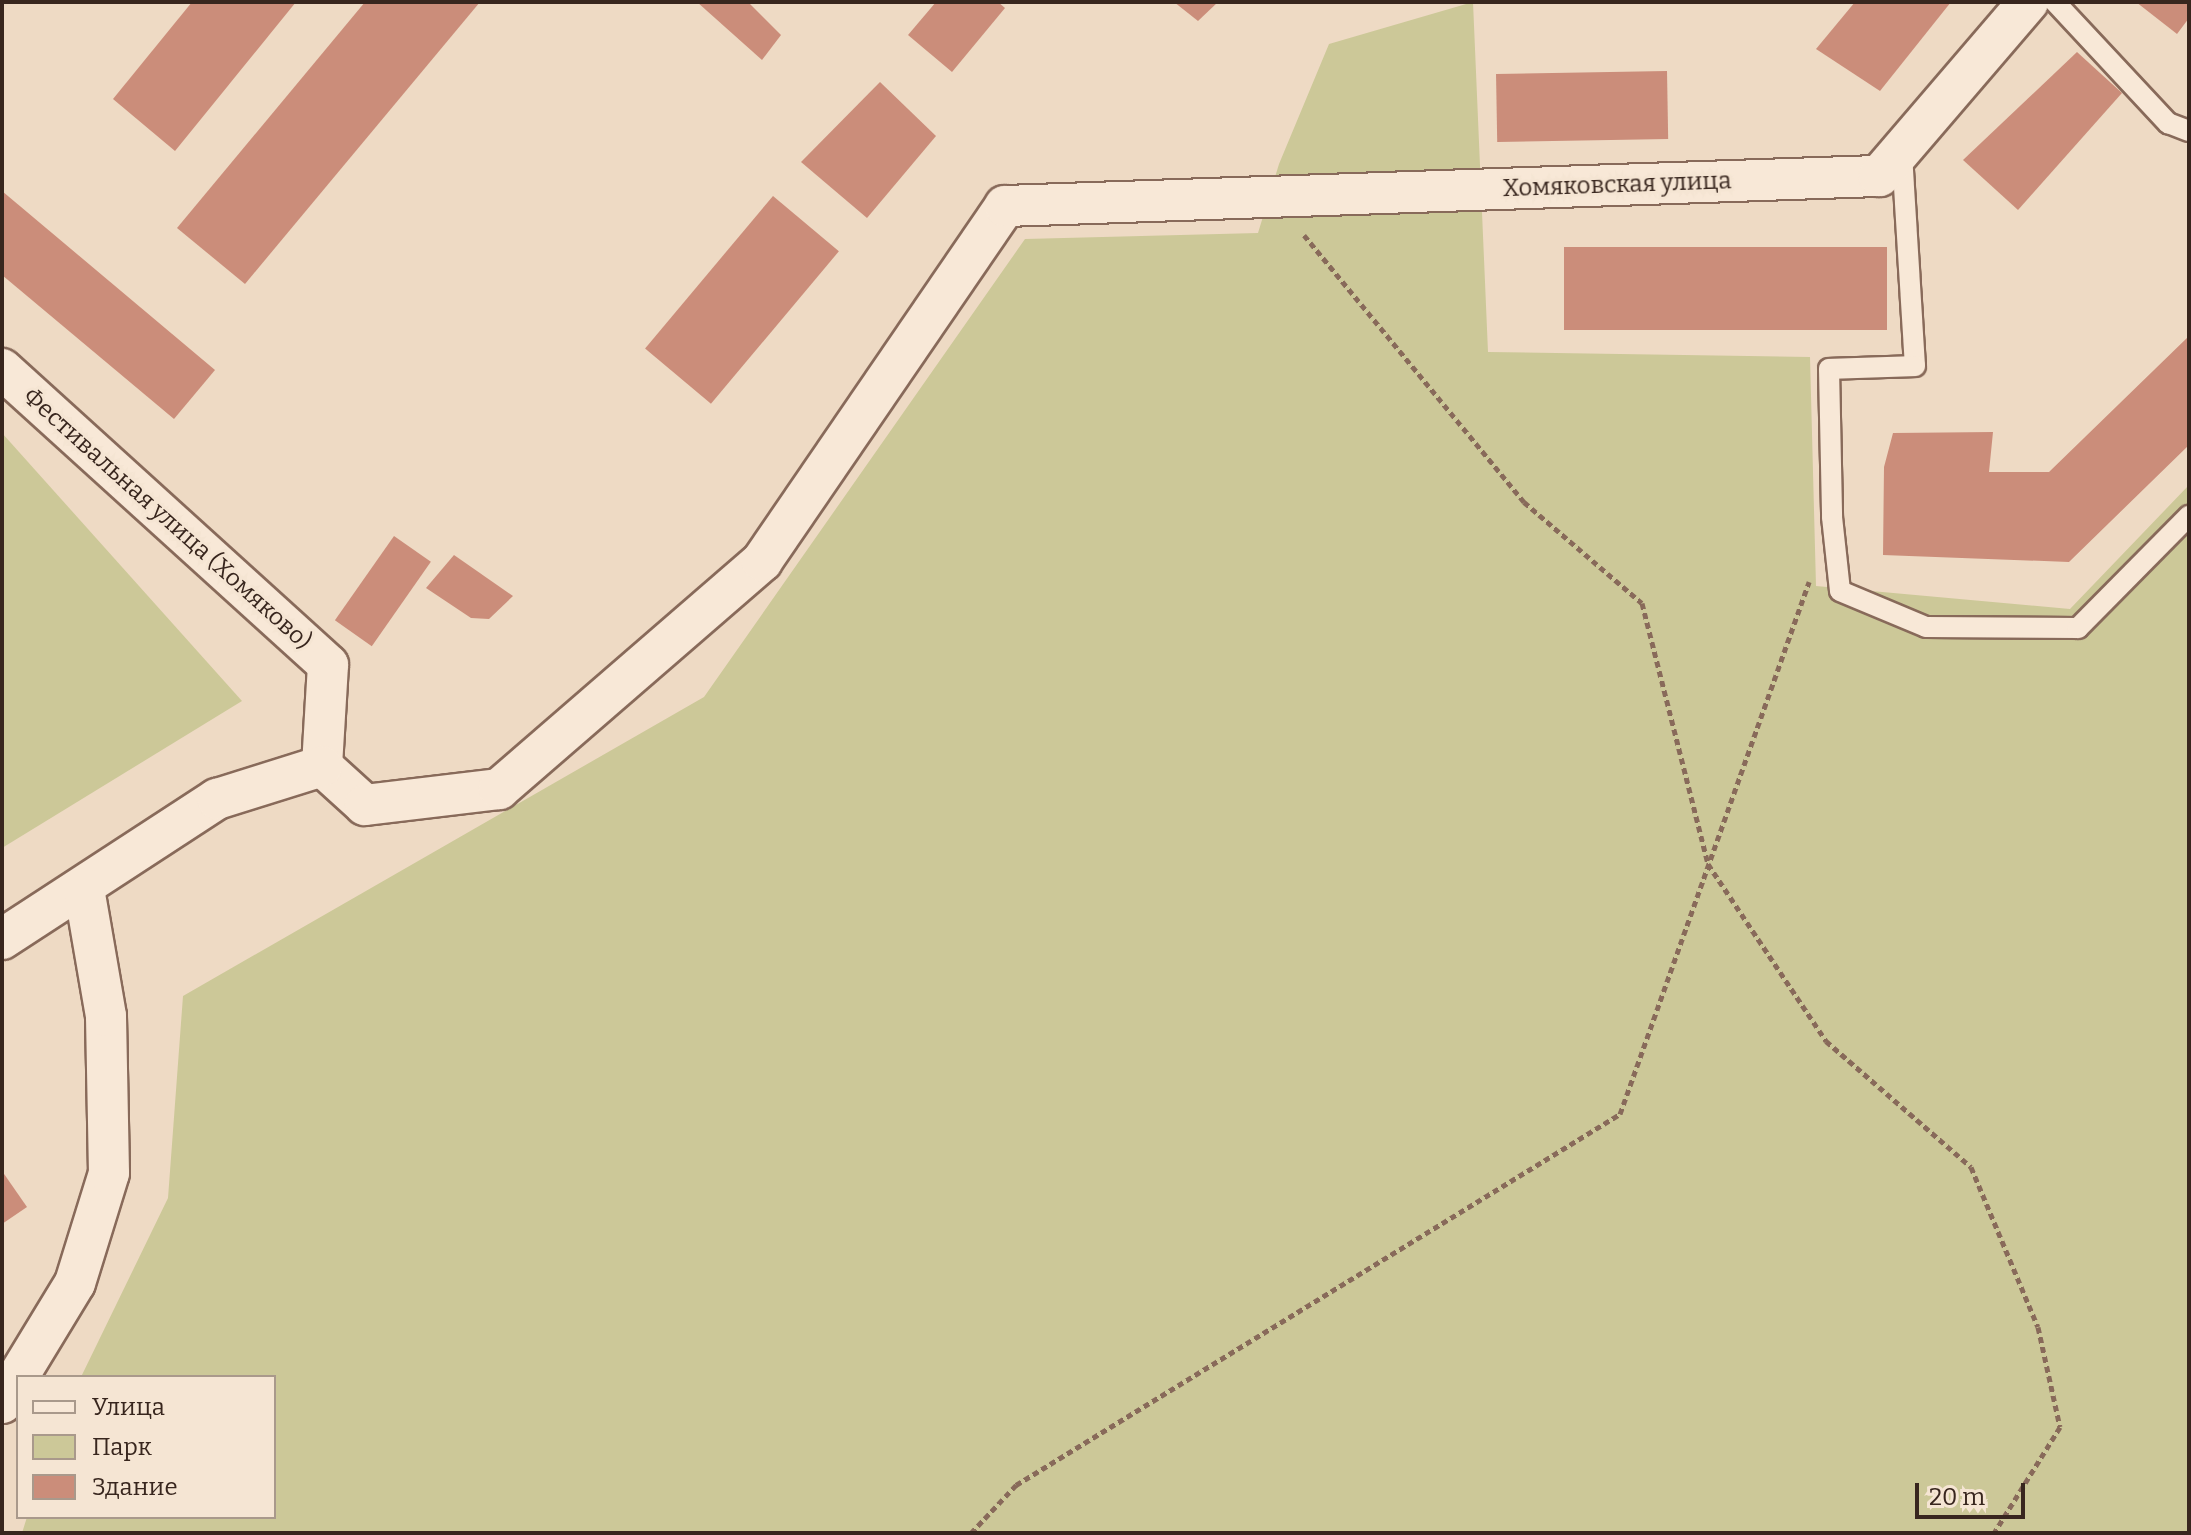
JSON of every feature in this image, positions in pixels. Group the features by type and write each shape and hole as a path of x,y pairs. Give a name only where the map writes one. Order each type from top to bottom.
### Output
{"street":[{"name":"Хомяковская улица","path":"322,766 365,805 499,789 762,561 1005,206 1879,176 2028,2"},
{"name":"Фестивальная улица (Хомяково)","path":"2,369 328,665 322,766"},
{"path":"2,939 217,799 322,766"},
{"path":"19,1375 75,1283 109,1173 106,1016 84,888"},
{"path":"2,1403 16,1380"}],"lane":[{"path":"2055,2 2168,123 2189,131"},
{"path":"1902,150 1915,366 1829,369 1832,517 1840,591 1926,627 2078,628 2189,516"}],"path":[{"path":"1272,197 1524,502 1642,603 1708,864 1826,1041 1971,1167 2038,1327 2060,1427 1994,1533"},
{"path":"971,1533 1016,1485 1620,1114 1811,575"}],"green space":[{"path":"1473,2 1488,352 1810,357 1816,586 2070,609 2189,485 2189,1533 22,1533 26,1519 276,1519 276,1375 82,1375 168,1198 183,996 704,697 1025,239 1258,233 1279,164 1329,44"},
{"path":"2,433 242,701 2,848"}],"building":[{"path":"192,2 296,2 175,151 113,99"},
{"path":"365,2 480,2 245,284 177,228"},
{"path":"697,2 748,2 781,35 762,60"},
{"path":"936,2 998,2 1005,8 952,72 908,35"},
{"path":"1174,2 1218,2 1198,21"},
{"path":"1855,2 1951,2 1880,91 1816,49"},
{"path":"2136,2 2189,2 2189,18 2177,34"},
{"path":"2077,52 2122,93 2018,210 1963,160"},
{"path":"1667,71 1668,139 1497,142 1496,74"},
{"path":"880,82 936,136 867,218 801,162"},
{"path":"2,191 215,370 174,419 2,275"},
{"path":"773,196 839,251 711,404 645,348"},
{"path":"1564,247 1887,247 1887,330 1564,330"},
{"path":"2189,336 2189,445 2069,562 1883,555 1884,467 1893,433 1993,432 1989,472 2049,472"},
{"path":"394,536 431,562 372,646 335,620"},
{"path":"454,555 513,596 489,619 471,618 426,588"},
{"path":"2,1171 27,1207 2,1224"}]}
